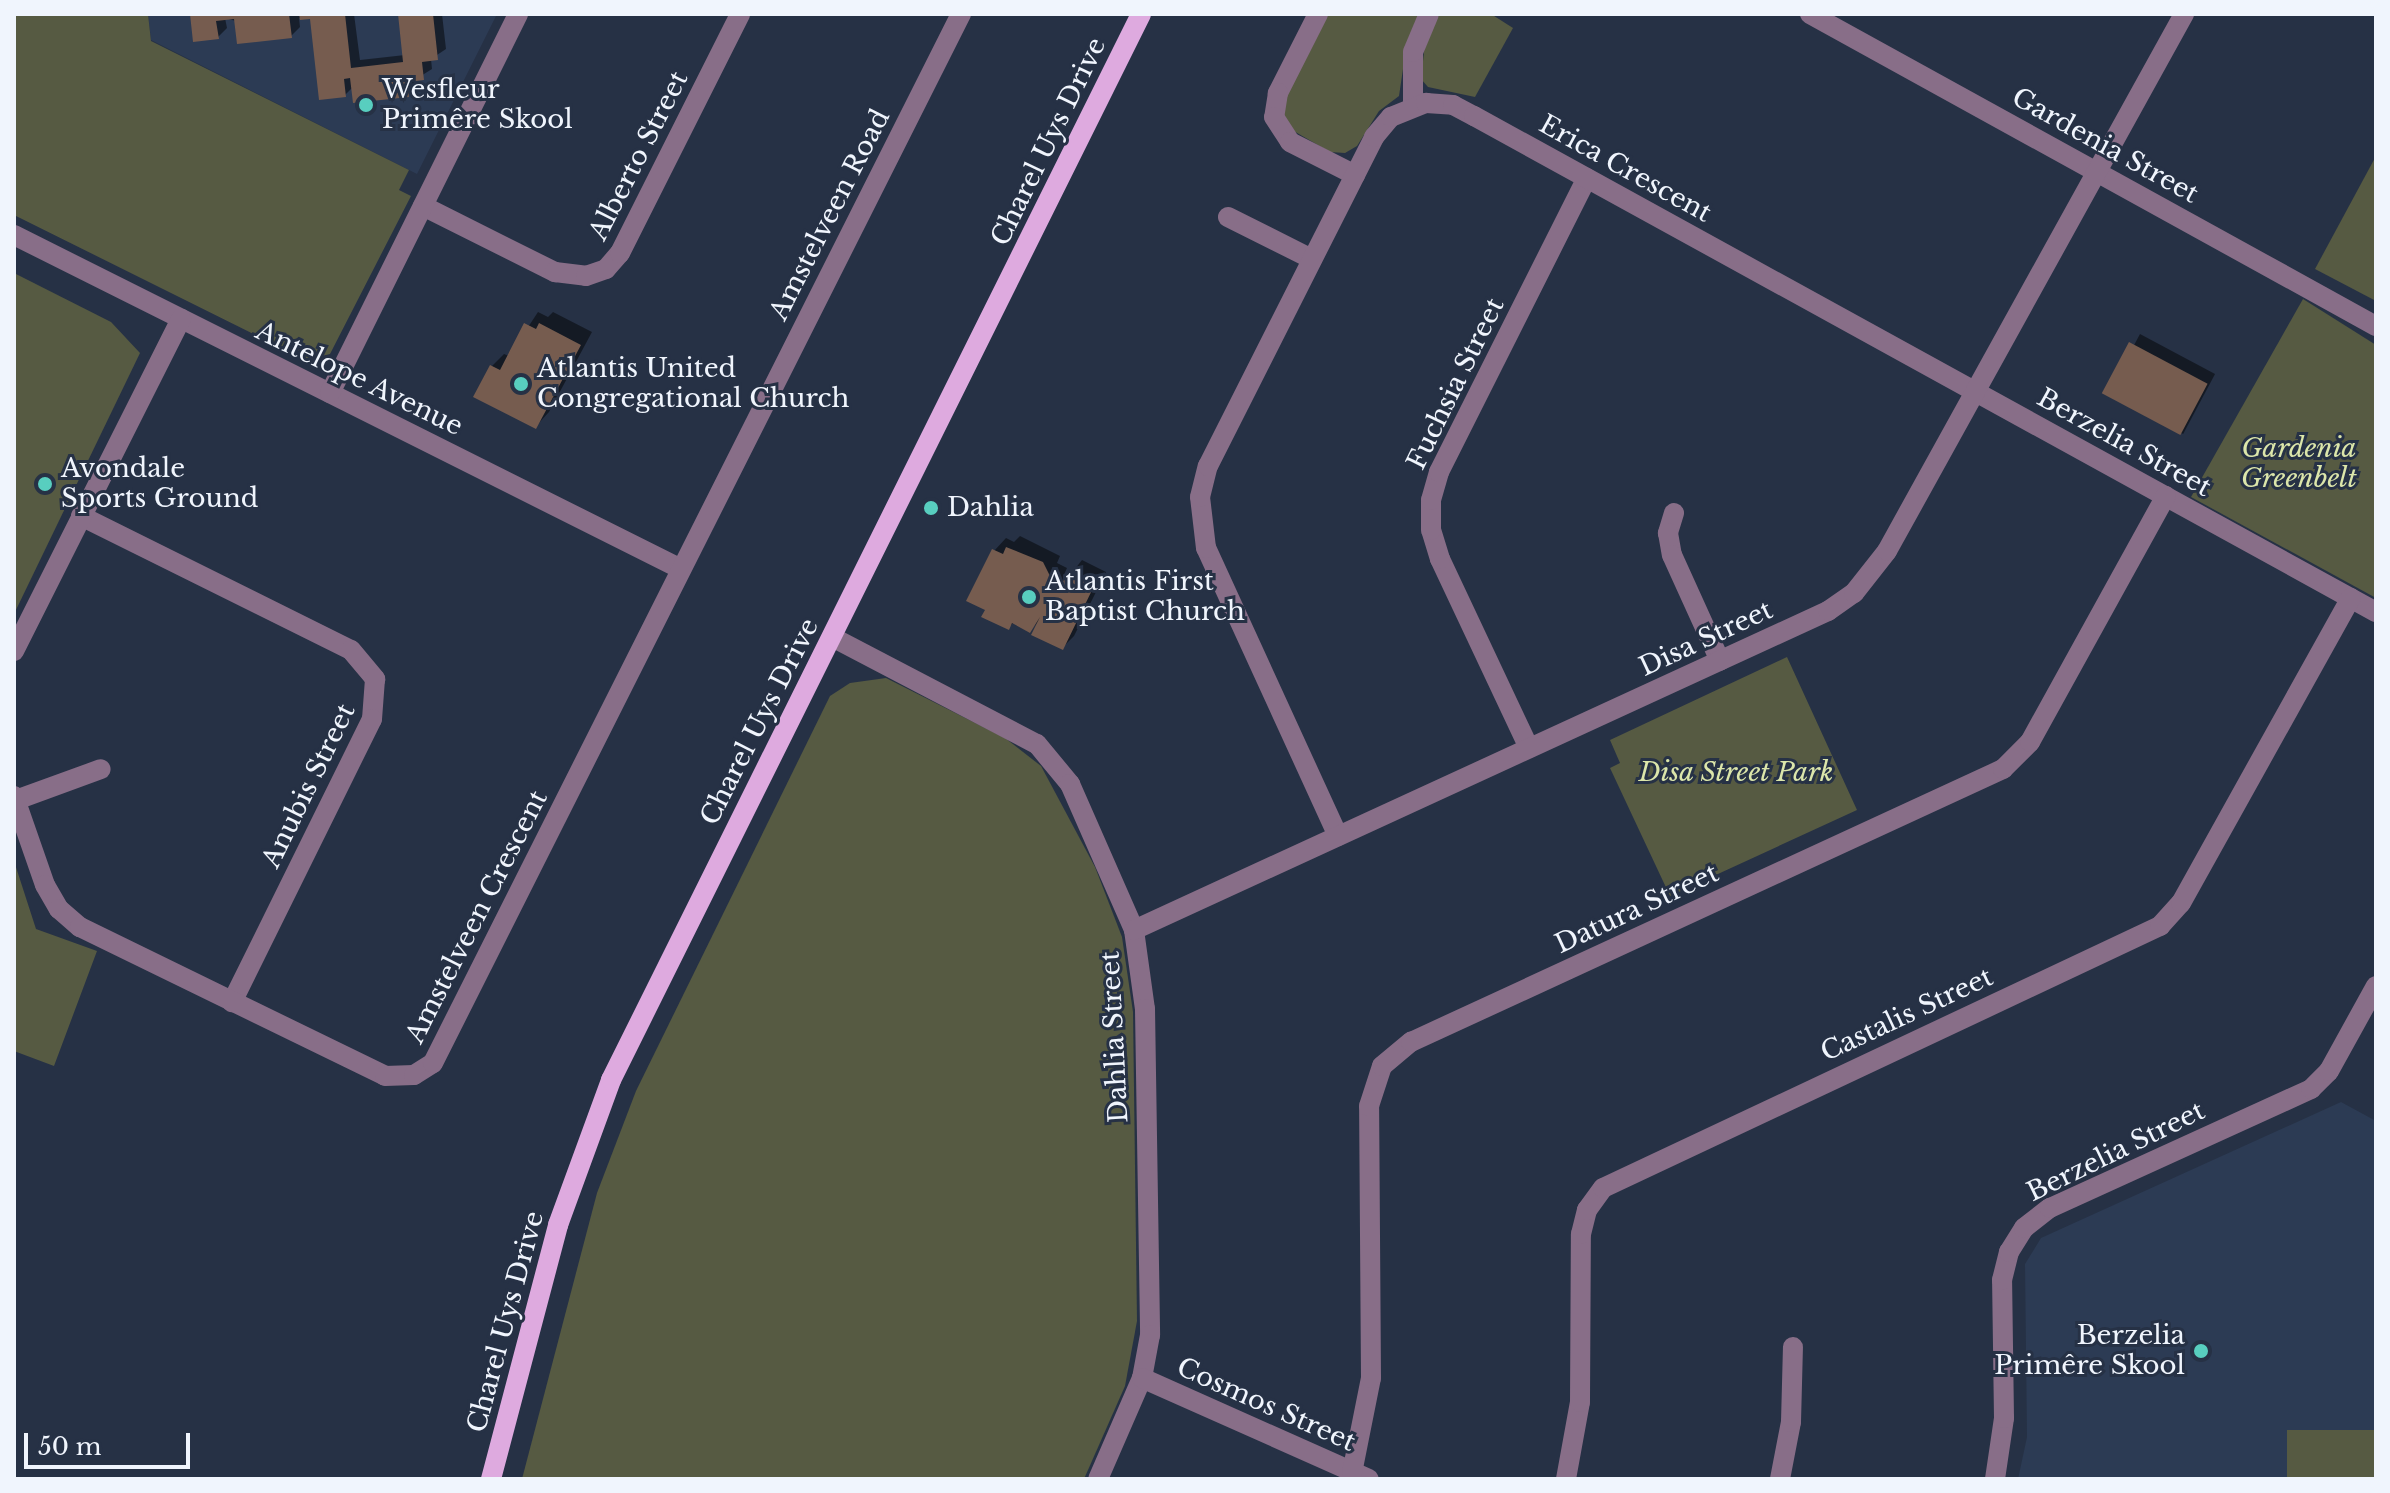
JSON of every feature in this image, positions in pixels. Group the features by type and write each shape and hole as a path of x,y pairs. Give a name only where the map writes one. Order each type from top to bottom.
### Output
{"main road":[{"name":"Charel Uys Drive","path":"491,1479 558,1225 590,1132 635,1027 1141,14"}],"street":[{"path":"330,393 518,14"},
{"name":"Alberto Street","path":"423,206 565,276 586,276 606,269 620,253 740,14"},
{"name":"Amstelveen Road","path":"681,569 961,14"},
{"path":"1318,14 1275,101 1274,117 1290,142 1355,175"},
{"path":"1338,836 1206,548 1199,513 1208,466 1355,175 1382,126 1413,106 1413,52 1429,14"},
{"name":"Gardenia Street","path":"1810,14 2375,326"},
{"name":"Disa Street","path":"1134,930 1828,611 1865,582 1887,551 1973,389 2098,172 2184,14"},
{"name":"Erica Crescent","path":"1413,106 1453,105 1973,389"},
{"name":"Fuchsia Street","path":"1529,748 1440,559 1431,530 1431,500 1439,472 1587,178"},
{"path":"1228,217 1312,259"},
{"name":"Antelope Avenue","path":"14,235 681,569"},
{"path":"14,651 181,319"},
{"name":"Berzelia Street","path":"1973,389 2376,612"},
{"name":"Datura Street","path":"1360,1476 1371,1378 1369,1106 1382,1066 1411,1042 2003,769 2030,742 2166,496"},
{"path":"1674,513 1668,533 1672,555 1720,661"},
{"name":"Anubis Street","path":"81,516 351,650 375,679 372,719 232,1002"},
{"name":"Amstelveen Crescent","path":"15,798 45,885 69,919 385,1076 414,1075 433,1063 681,569"},
{"name":"Castalis Street","path":"1566,1479 1580,1402 1581,1234 1587,1210 1603,1188 2160,926 2181,903 2351,598"},
{"name":"Dahlia Street","path":"832,637 1009,726 1043,750 1070,784 1134,930 1145,1024 1150,1314 1142,1378 1098,1479"},
{"path":"15,798 101,769"},
{"name":"Berzelia Street","path":"1995,1479 2004,1418 2002,1280 2009,1252 2024,1228 2050,1208 2311,1089 2329,1071 2376,986"},
{"path":"1780,1479 1791,1422 1793,1347"},
{"name":"Cosmos Street","path":"1142,1378 1360,1476"}],"shaded area":[{"name":"Wesfleur Primêre Skool","path":"148,14 497,14 417,174 151,40"},
{"name":"Berzelia Primêre Skool","path":"2341,1102 2376,1121 2376,1479 2018,1479 2027,1437 2025,1264 2041,1238"}],"green space":[{"path":"14,14 148,14 151,41 409,170 399,190 411,196 330,354 306,360 14,215"},
{"path":"1327,14 1422,14 1407,42 1399,96 1379,111 1357,146 1345,153 1330,152 1285,126 1283,102"},
{"path":"1437,14 1491,14 1513,28 1475,97 1428,87 1421,79 1426,34"},
{"path":"2376,156 2376,301 2315,269"},
{"name":"Avondale Sports Ground","path":"14,273 111,322 140,353 14,614"},
{"name":"Gardenia Greenbelt","path":"2303,299 2376,345 2376,598 2191,497"},
{"name":"Disa Street Park","path":"1787,657 1857,810 1670,896 1610,768 1620,763 1610,740"},
{"path":"886,678 1005,738 1041,766 1095,867 1122,937 1133,1012 1137,1321 1125,1386 1084,1479 522,1479 597,1193 636,1091 830,696 850,683"},
{"path":"14,861 36,929 97,951 54,1066 14,1051"},
{"path":"2287,1430 2376,1430 2376,1479 2287,1479"}],"building":[{"path":"190,14 289,14 292,38 237,44 234,19 216,21 219,39 193,42"},
{"path":"299,14 345,14 351,68 403,62 398,14 433,14 438,60 422,62 424,80 407,82 409,97 353,103 350,78 344,79 346,97 319,100 310,19 300,20"},
{"name":"Atlantis United Congregational Church","path":"524,323 536,329 539,323 581,345 536,429 473,397 490,365 500,370"},
{"path":"2129,342 2208,384 2180,435 2102,393"},
{"name":"Atlantis First Baptist Church","path":"1006,547 1043,562 1058,592 1068,571 1095,584 1063,650 1031,635 1040,617 1030,633 1012,623 1009,630 981,617 985,610 966,601 992,549 1003,554"}],"place":[{"name":"Wesfleur Primêre Skool","path":"366,105"},
{"name":"Atlantis United Congregational Church","path":"521,384"},
{"name":"Avondale Sports Ground","path":"45,484"},
{"name":"Dahlia","path":"931,508"},
{"name":"Atlantis First Baptist Church","path":"1029,597"},
{"name":"Berzelia Primêre Skool","path":"2201,1351"}]}
